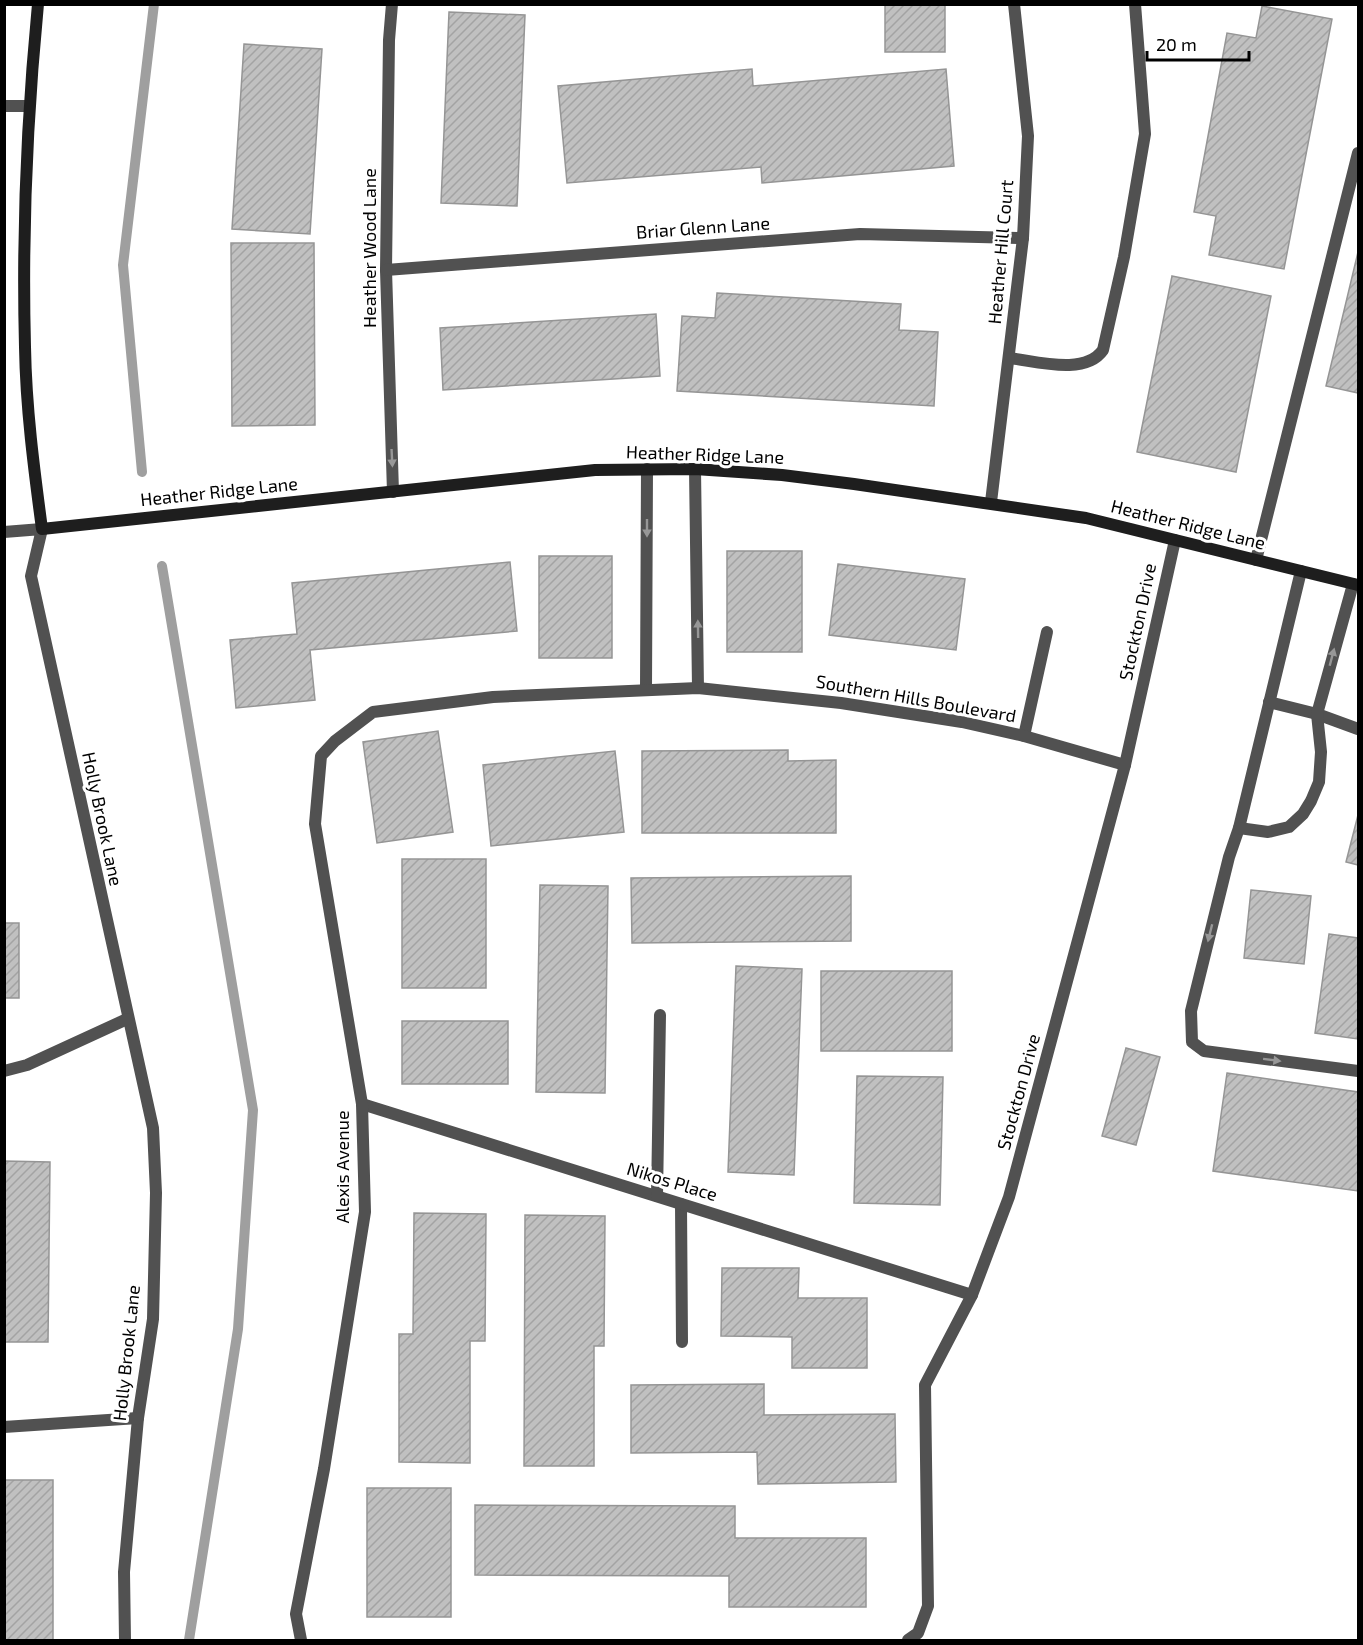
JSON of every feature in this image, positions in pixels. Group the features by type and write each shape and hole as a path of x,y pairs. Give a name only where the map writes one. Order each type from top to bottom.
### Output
{"street":[{"name":"Holly Brook Lane","path":"38,4 28,106 25,347 30,434 42,529 31,576 127,1019 153,1128 156,1193 153,1318 138,1418 124,1572 124,1641"},
{"name":"Heather Wood Lane","path":"392,4 389,40 386,270 393,492"},
{"name":"Heather Hill Court","path":"991,502 1023,238 1028,136 1019,34 1014,4"},
{"path":"1009,358 1064,365 1085,362 1098,357 1103,350 1124,257 1145,134 1135,4"},
{"path":"4,106 28,106"},
{"path":"1256,560 1359,153"},
{"name":"Briar Glenn Lane","path":"386,270 860,234 1023,238"},
{"path":"646,690 647,469"},
{"path":"694,469 698,688"},
{"name":"Heather Ridge Lane","path":"42,529 595,470 694,469 782,475 991,502 1086,518 1356,584"},
{"path":"4,532 42,529"},
{"name":"Stockton Drive","path":"908,1641 918,1633 928,1606 925,1385 972,1295 1009,1197 1125,765 1175,540"},
{"path":"1301,571 1239,828 1224,876 1191,1011 1192,1042 1204,1051 1359,1071"},
{"path":"1239,828 1268,832 1289,826 1303,814 1319,782 1320,752 1317,714 1356,584"},
{"path":"1024,736 1047,632"},
{"name":"Southern Hills Boulevard","path":"335,741 373,712 493,697 608,690 698,688 836,702 962,722 1024,736 1125,765"},
{"path":"1269,702 1317,714 1359,729"},
{"name":"Alexis Avenue","path":"299,1637 296,1614 324,1468 365,1212 362,1104 315,824 321,756 335,741"},
{"path":"657,1196 660,1014"},
{"path":"4,1071 27,1065 127,1019"},
{"name":"Nikos Place","path":"362,1104 972,1295"},
{"path":"681,1204 682,1342"},
{"path":"4,1426 138,1418"}],"building":[{"path":"885,4 945,4 945,52 885,52"},
{"path":"1262,6 1332,19 1284,269 1209,255 1216,216 1194,212 1227,33 1256,38"},
{"path":"449,12 525,15 517,206 441,203"},
{"path":"244,44 322,49 310,234 232,229"},
{"path":"752,69 753,86 946,69 954,166 762,183 761,167 567,183 558,86"},
{"path":"231,243 314,243 315,425 232,426"},
{"path":"1358,252 1358,393 1326,386"},
{"path":"1172,276 1271,296 1236,472 1137,452"},
{"path":"717,293 901,304 899,330 938,332 934,406 677,391 682,316 715,318"},
{"path":"656,314 660,376 443,390 440,328"},
{"path":"727,551 802,551 802,652 727,652"},
{"path":"539,556 612,556 612,658 539,658"},
{"path":"510,562 517,631 310,650 315,700 236,708 230,640 297,634 292,583"},
{"path":"838,564 965,579 956,650 829,635"},
{"path":"438,731 453,832 377,843 363,742"},
{"path":"788,750 788,761 836,760 836,833 642,833 642,751"},
{"path":"615,751 624,832 491,846 483,765"},
{"path":"1358,815 1358,865 1346,862"},
{"path":"402,859 486,859 486,988 402,988"},
{"path":"851,876 851,941 632,943 631,878"},
{"path":"540,885 608,886 605,1093 536,1092"},
{"path":"1251,890 1311,896 1304,964 1244,958"},
{"path":"4,923 19,923 19,998 4,998"},
{"path":"1329,934 1358,938 1358,1039 1315,1033"},
{"path":"736,966 802,969 794,1175 728,1172"},
{"path":"821,971 952,971 952,1051 821,1051"},
{"path":"402,1021 508,1021 508,1084 402,1084"},
{"path":"1126,1048 1160,1057 1136,1145 1102,1136"},
{"path":"1227,1073 1358,1092 1358,1191 1213,1171"},
{"path":"857,1076 943,1077 940,1205 854,1203"},
{"path":"4,1161 50,1162 48,1342 4,1342"},
{"path":"414,1213 486,1214 485,1341 470,1341 470,1463 399,1462 399,1334 413,1334"},
{"path":"525,1215 605,1216 604,1346 594,1346 594,1466 524,1466"},
{"path":"722,1268 799,1268 798,1298 867,1298 867,1368 792,1368 792,1337 721,1336"},
{"path":"764,1384 764,1415 895,1414 896,1482 758,1484 757,1452 631,1453 631,1385"},
{"path":"4,1480 53,1480 53,1640 4,1640"},
{"path":"367,1488 451,1488 451,1617 367,1617"},
{"path":"475,1505 735,1506 735,1538 866,1538 866,1607 729,1607 729,1576 475,1575"}],"waterway":[{"path":"142,472 123,265 154,4"},
{"path":"162,566 253,1110 238,1329 189,1640"}]}
